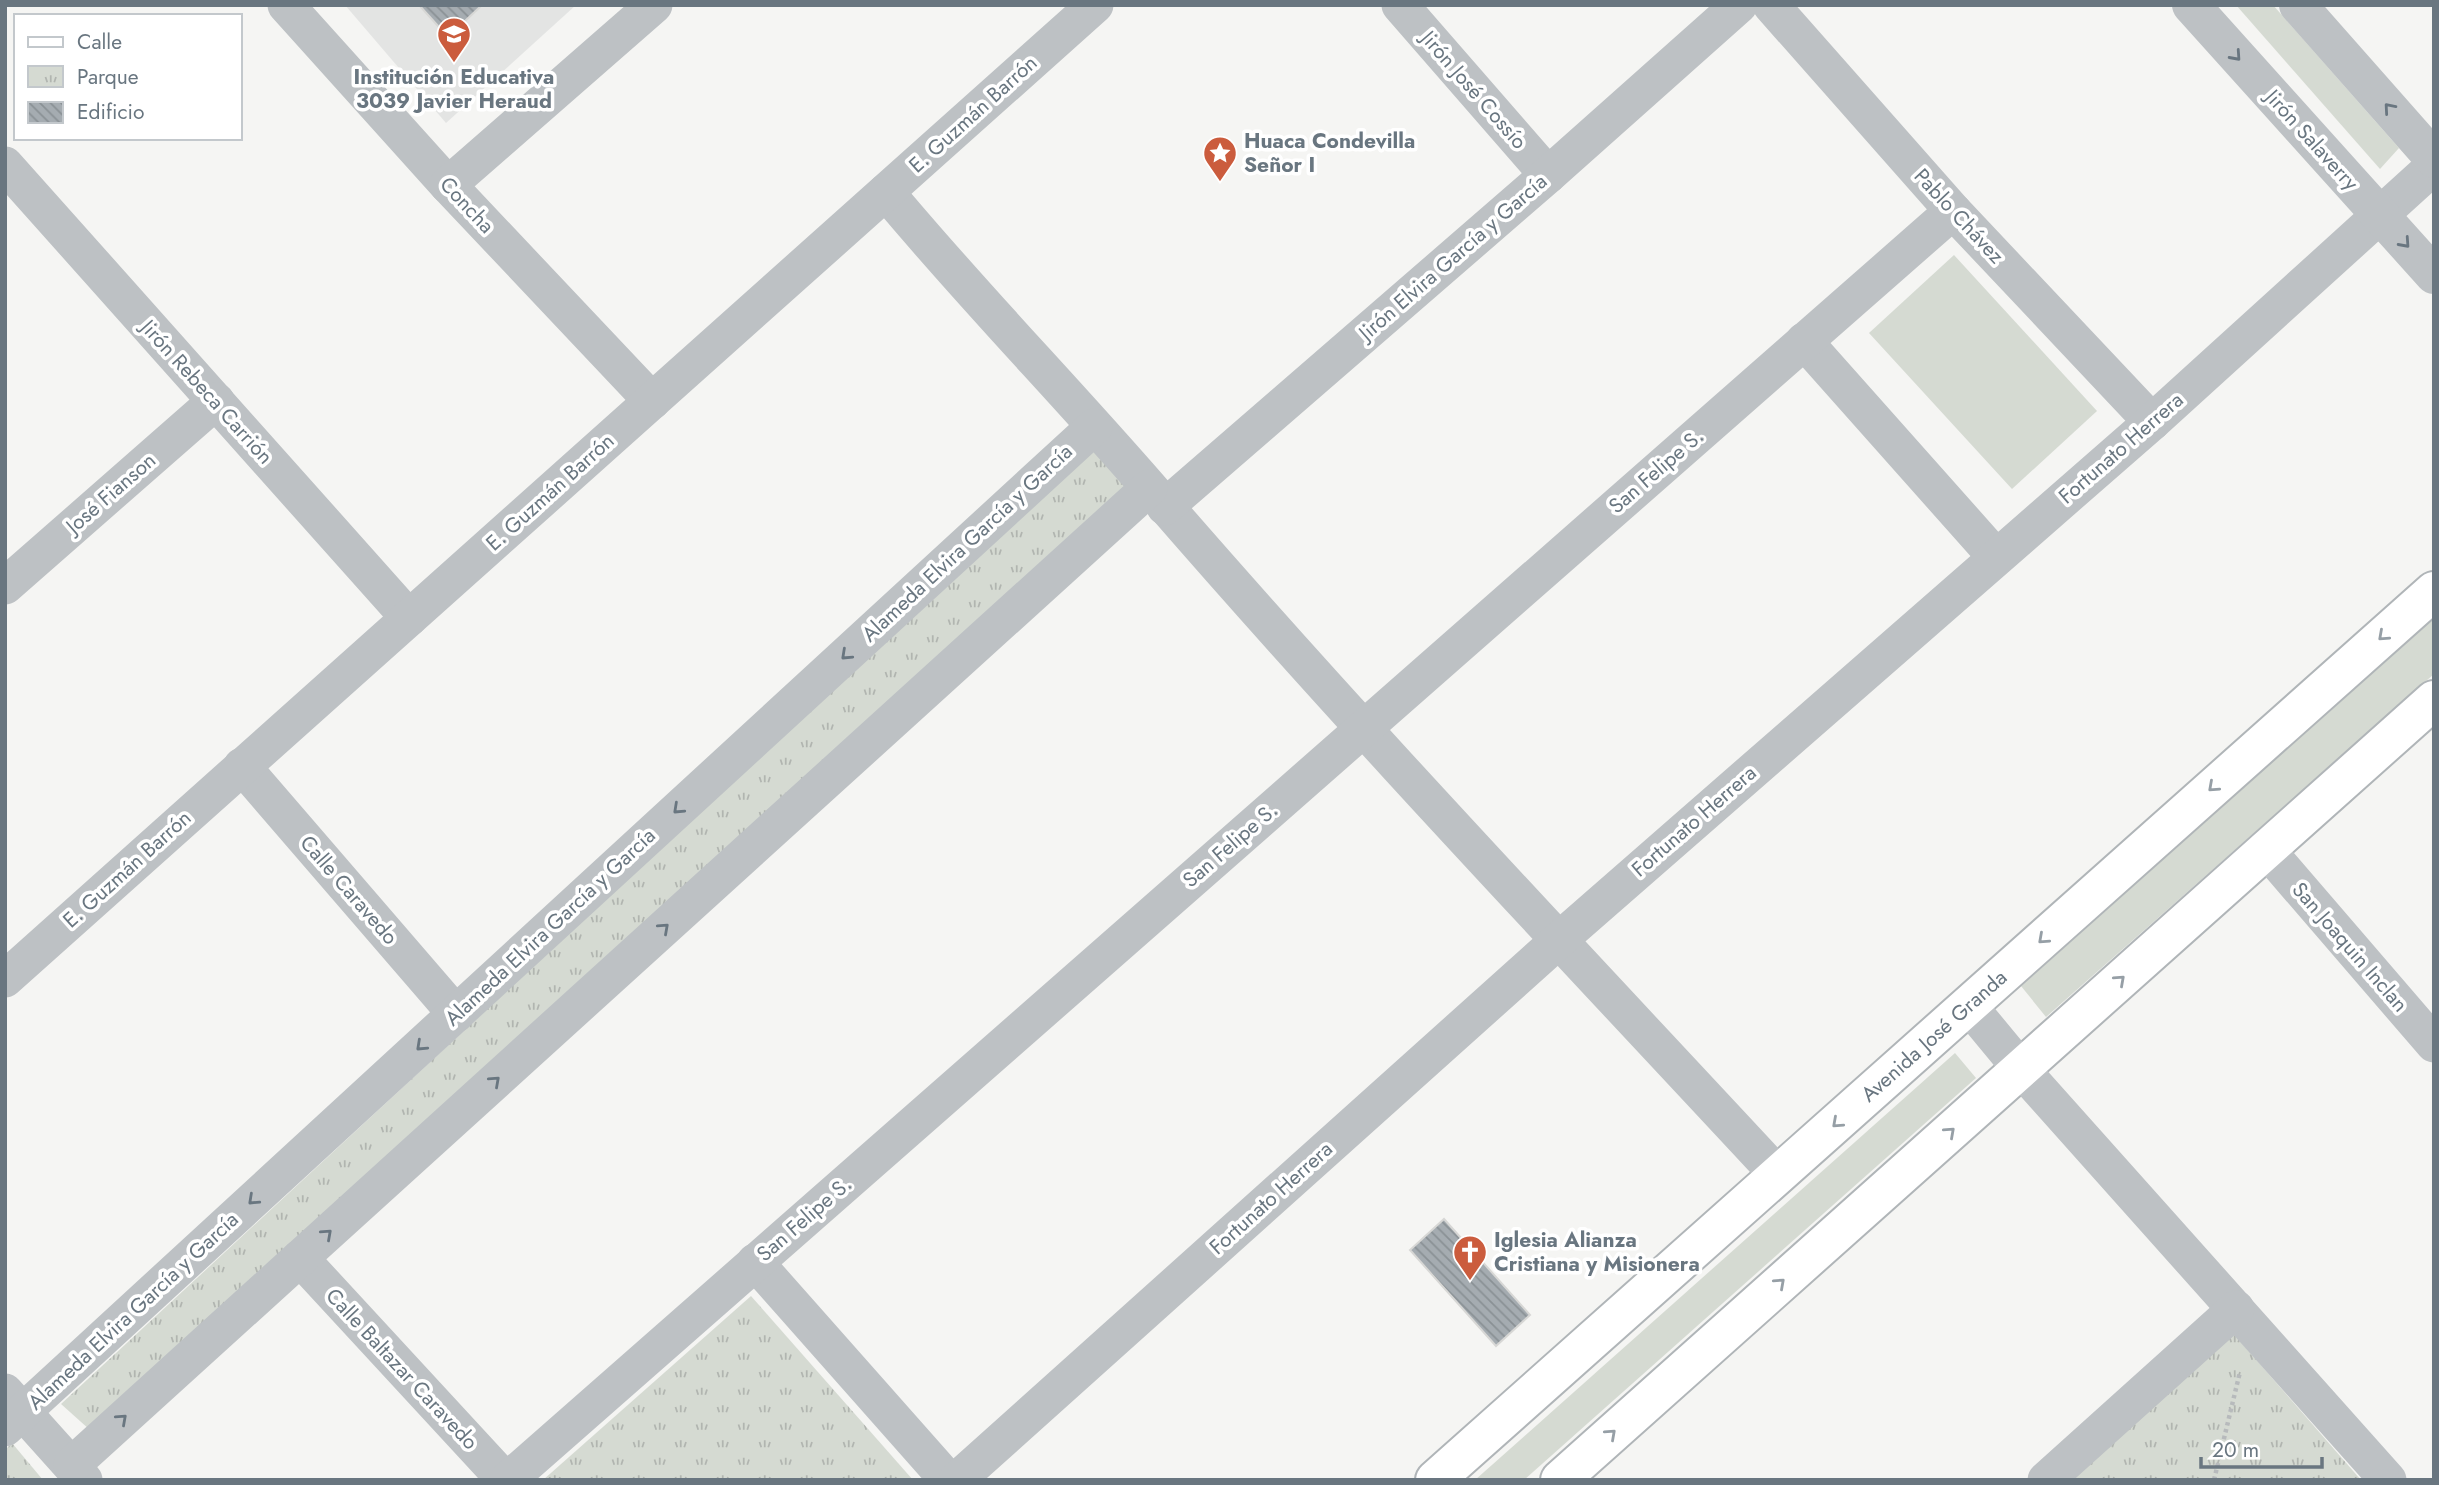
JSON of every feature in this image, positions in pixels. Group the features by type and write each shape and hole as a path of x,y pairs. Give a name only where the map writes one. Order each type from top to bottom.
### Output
{"main road":[{"name":"Avenida José Granda","path":"1435,1480 2434,591"},
{"path":"1560,1480 2434,700"}],"street":[{"name":"Concha","path":"286,5 448,185 652,401"},
{"path":"448,185 654,5"},
{"name":"E. Guzmán Barrón","path":"5,979 1095,5"},
{"name":"Jirón José Cossío","path":"1399,5 1548,175"},
{"name":"Jirón Elvira García y García","path":"1157,498 1548,175 1739,5"},
{"name":"Pablo Chávez","path":"1771,5 1953,211 2152,422"},
{"name":"Jirón Salaverry","path":"2191,5 2434,275"},
{"path":"2298,5 2434,159"},
{"name":"Fortunato Herrera","path":"957,1480 1559,940 2152,422 2434,166"},
{"name":"Jirón Rebeca Carrión","path":"7,171 410,618"},
{"path":"886,192 946,264 1094,426 1362,729 1778,1175"},
{"name":"San Felipe S.","path":"507,1480 1953,211"},
{"path":"1804,341 1996,556"},
{"name":"José Fianson","path":"5,586 216,401"},
{"name":"Alameda Elvira García y García","path":"11,1411 456,1014 1094,426"},
{"path":"11,1411 78,1473 300,1258 1157,498"},
{"name":"Calle Caravedo","path":"242,766 456,1014"},
{"name":"San Joaquin Inclan","path":"2266,849 2434,1044"},
{"path":"1968,1005 2021,1069 2388,1480"},
{"name":"Calle Baltazar Caravedo","path":"300,1258 507,1480"},
{"path":"755,1262 948,1480"},
{"path":"2046,1480 2244,1318"}],"path":[{"path":"2214,1480 2244,1318"}],"shaded area":[{"name":"Institución Educativa 3039 Javier Heraud","path":"345,5 576,5 446,123"}],"green space":[{"path":"2236,5 2273,5 2399,148 2380,169"},
{"path":"1954,255 2097,411 2012,489 1869,333"},
{"path":"1096,445 1128,486 90,1430 61,1404"},
{"path":"2434,618 2434,674 2046,1017 2021,986"},
{"path":"1955,1053 1976,1078 1524,1480 1475,1480"},
{"path":"751,1296 913,1480 543,1480"},
{"path":"2232,1332 2361,1480 2061,1480"},
{"path":"12,1443 43,1480 5,1480 5,1450"}],"building":[{"path":"419,5 482,5 448,37"},
{"name":"Iglesia Alianza Cristiana y Misionera","path":"1444,1219 1530,1315 1496,1346 1410,1250"}],"place":[{"name":"Institución Educativa 3039 Javier Heraud","path":"454,64"},
{"name":"Huaca Condevilla Señor I","path":"1220,183"},
{"name":"Iglesia Alianza Cristiana y Misionera","path":"1470,1282"}]}
